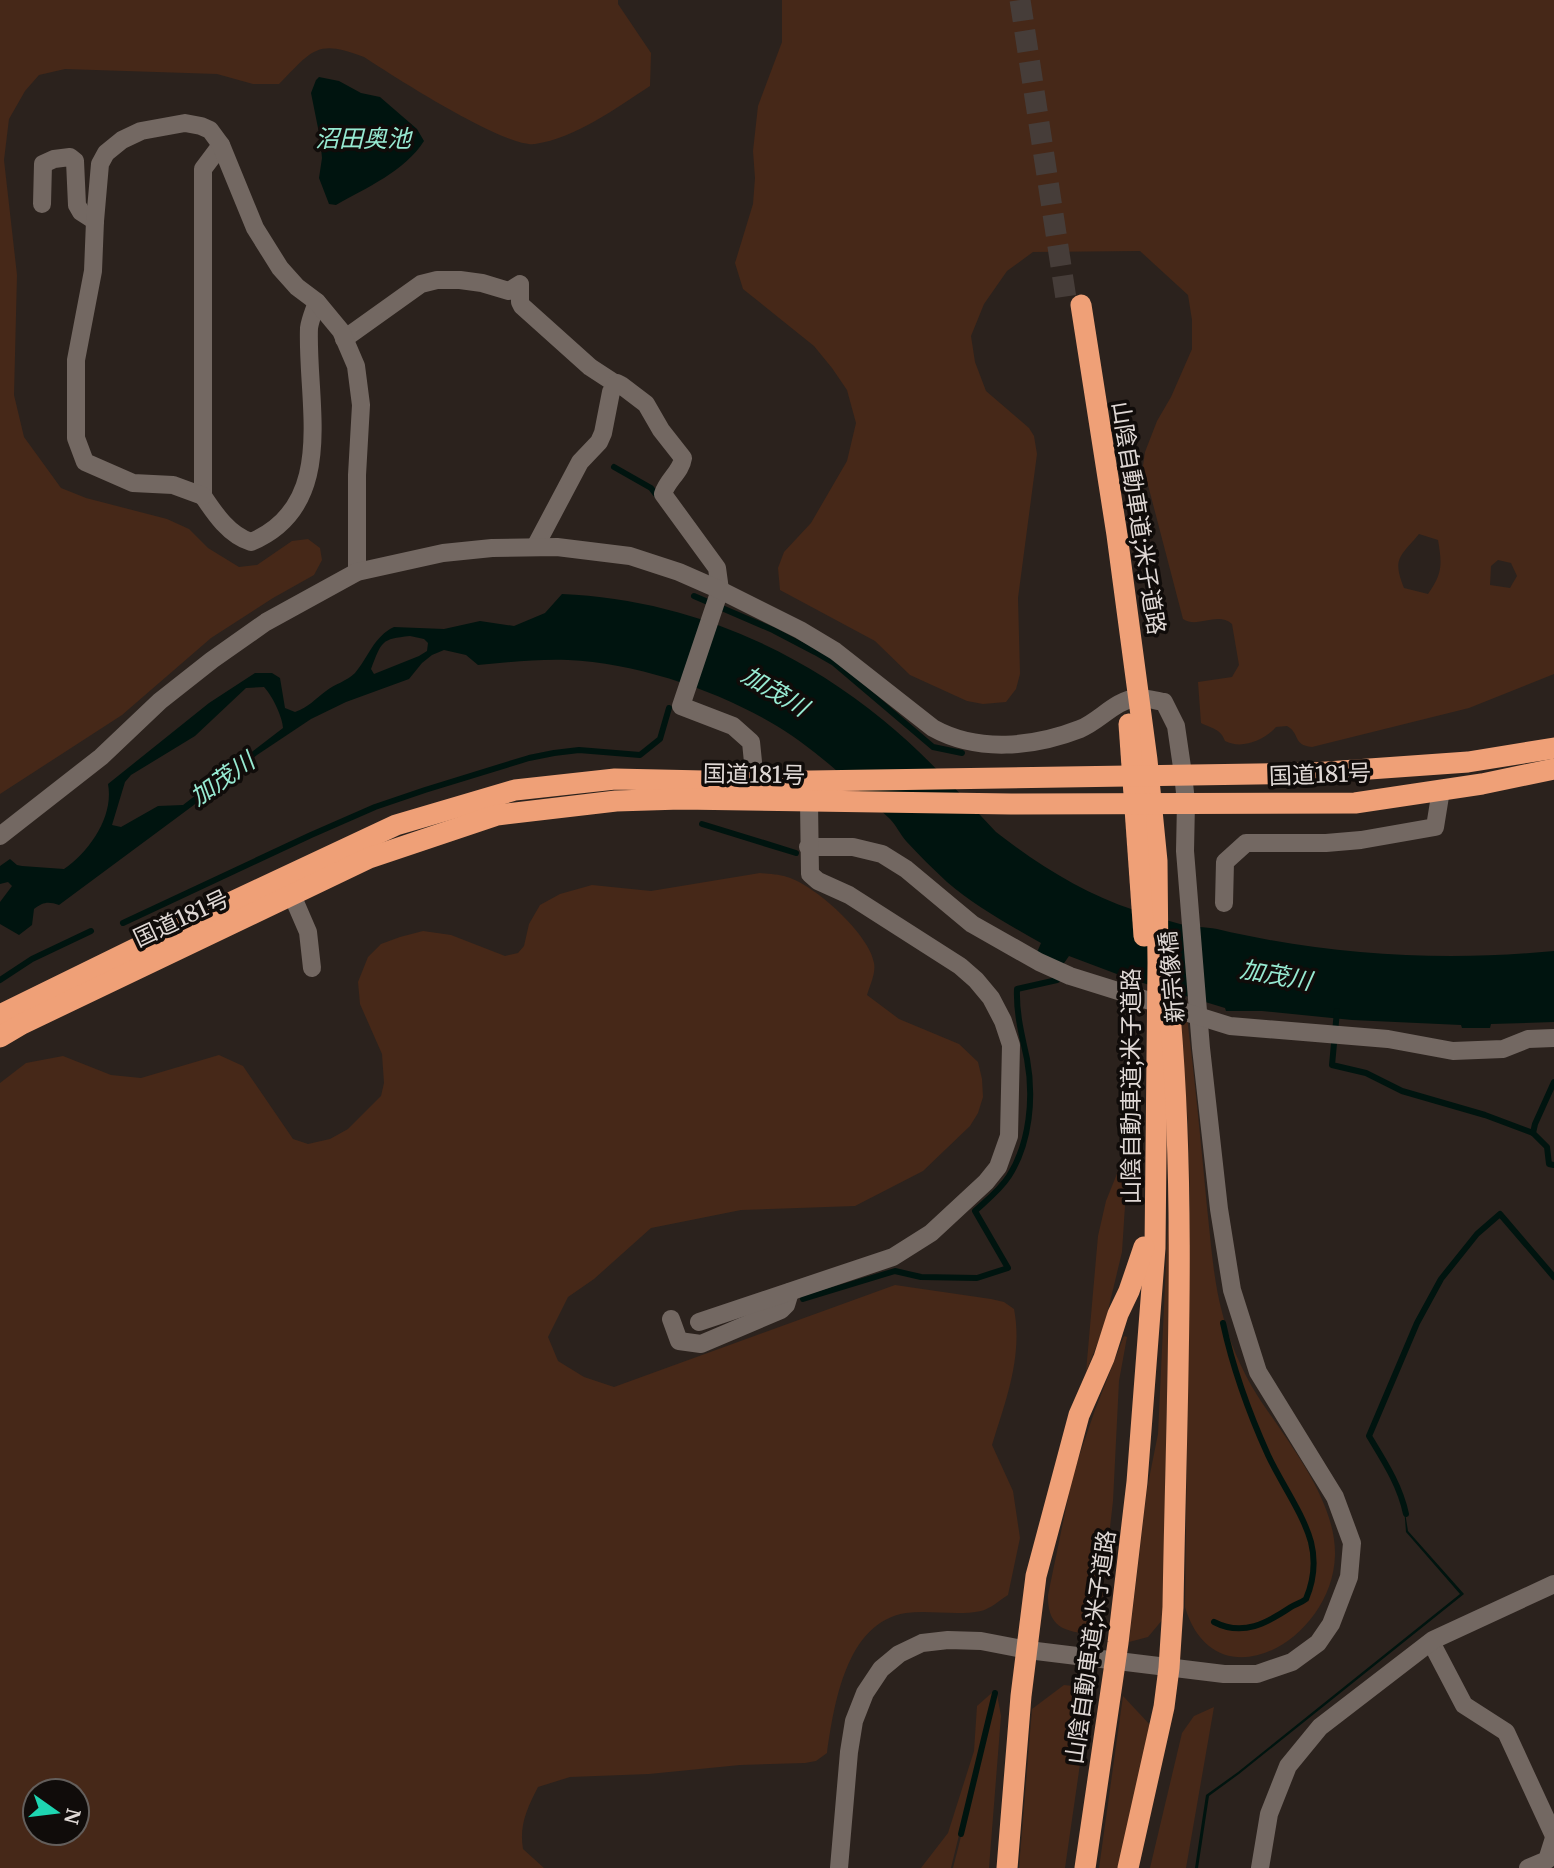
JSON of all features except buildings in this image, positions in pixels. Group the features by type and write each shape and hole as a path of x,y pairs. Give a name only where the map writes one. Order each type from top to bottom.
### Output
{"highway":[{"name":"山陰自動車道;米子道路","path":"1074,305 1157,861 1158,1018 1154,1260 1137,1482 1106,1694 1075,1868"},
{"name":"山陰自動車道;米子道路","path":"1114,1642 1128,1481 1158,1018 1142,899 1132,683"},
{"name":"国道181号","path":"814,795 1010,779 1326,772 1468,762 1554,748"},
{"name":"国道181号","path":"0,1015 396,825 515,790 615,779 748,791 1011,804 1355,803 1554,769"},
{"name":"国道181号","path":"0,1037 369,858 497,816 616,800 748,791"},
{"path":"1128,1868 1156,1749 1169,1668 1173,1607 1177,1143 1158,1018"},
{"path":"1007,1868 1021,1696 1036,1576 1064,1463 1079,1415 1104,1358 1144,1247"},
{"name":"山陰自動車道;米子道路","path":"1086,1868 1106,1694"}],"street":[{"path":"202,496 173,485 132,483 85,462 76,438 76,360 93,271 100,164 106,153 122,140 161,125 185,123 210,130 221,145 255,228 280,268 297,287 317,302 341,331 356,366 361,405 357,475 357,572"},
{"path":"221,145 203,169 202,496 217,518 242,539 251,542 280,525 299,503 306,486 314,421 309,326 317,302"},
{"path":"42,204 43,164 70,157 75,161 77,205 81,212 95,220"},
{"path":"344,339 421,284 460,280 509,291 520,284 522,306 590,367 646,404 684,461 663,494 717,568 718,596 681,706 733,726 751,742 753,751 748,791"},
{"path":"535,547 580,462 599,442 611,392 616,384"},
{"path":"0,836 100,757 160,701 212,660 266,622 357,572 443,553 535,547 570,548 630,556 679,572 718,596"},
{"name":"新宗像橋","path":"718,596 800,630 835,651 933,728 949,737 989,746 1037,741 1082,728 1113,707 1137,698 1164,702 1177,726 1183,774 1186,802 1185,851 1201,1048 1219,1209 1233,1290 1258,1372 1335,1497 1352,1543 1349,1577 1331,1624 1318,1643 1292,1662 1257,1674 1224,1674 1169,1668 1028,1650 981,1641 948,1640 922,1643 899,1654 881,1670 865,1693 854,1721 839,1868"},
{"path":"1224,903 1225,862 1246,843 1326,843 1361,840 1435,827 1441,790"},
{"path":"699,1322 892,1257 931,1233 986,1182 998,1167 1009,1136 1011,1045 991,998 960,966 849,895 818,881 810,874 808,847 814,795"},
{"path":"808,847 853,847 883,854 906,869 972,924 1039,962 1070,976 1230,1026 1388,1040 1453,1051 1503,1049 1528,1039 1554,1038"},
{"path":"292,894 308,932 312,968"},
{"path":"671,1319 680,1341 701,1344 780,1310 786,1305 790,1292"},
{"path":"1260,1868 1269,1814 1288,1766 1320,1727 1431,1642 1554,1584"},
{"path":"1431,1642 1464,1705 1506,1732 1554,1837 1547,1860 1528,1868"}],"shaded area":[{"path":"0,0 618,0 618,4 651,53 650,86 580,129 535,144 500,135 423,94 364,57 335,49 325,48 308,56 279,84 253,84 217,74 65,69 39,75 25,91 9,119 4,160 17,275 14,395 24,437 61,488 86,498 167,519 189,529 208,548 239,567 257,565 292,541 308,539 320,548 322,560 314,575 211,638 122,715 0,794"},
{"path":"782,0 1554,0 1554,674 1469,708 1312,747 1299,742 1287,726 1276,727 1253,742 1232,744 1225,741 1218,731 1201,723 1198,682 1232,677 1239,665 1232,624 1220,619 1189,622 1183,619 1143,466 1145,452 1157,421 1192,349 1192,320 1188,295 1140,251 1033,252 1007,271 984,304 971,336 975,362 986,391 1029,428 1034,436 1037,454 1018,598 1020,674 1016,689 1006,702 983,704 967,701 910,675 875,641 780,590 778,568 784,552 811,523 847,461 856,423 847,390 832,368 814,346 743,289 735,263 753,204 753,151 758,106 782,42","holes":["1419,534 1438,540 1441,562 1439,574 1428,594 1404,588 1400,578 1400,558","1498,560 1511,563 1517,576 1510,588 1490,585 1491,566"]},
{"path":"760,873 787,877 799,882 840,912 863,939 874,963 867,995 899,1019 959,1044 978,1062 983,1097 970,1126 923,1171 855,1206 741,1210 651,1228 594,1279 568,1297 548,1337 558,1361 584,1377 614,1387 895,1285 1004,1302 1014,1309 1015,1361 992,1445 1013,1491 1020,1538 1008,1595 981,1611 906,1613 886,1620 869,1632 856,1649 839,1690 827,1753 816,1761 649,1774 570,1777 538,1787 525,1817 522,1841 523,1849 544,1868 0,1868 0,1083 26,1063 63,1056 111,1075 141,1078 219,1055 243,1066 293,1139 308,1144 330,1139 348,1129 381,1096 384,1083 382,1054 360,1004 358,982 368,957 381,944 423,931 451,935 505,956 518,953 524,946 529,924 540,905 560,894 592,885 651,891"},
{"path":"1179,1013 1187,1017 1213,1260 1225,1323 1236,1355 1251,1385 1295,1451 1318,1492 1333,1534 1335,1555 1329,1586 1315,1613 1295,1636 1270,1651 1245,1657 1221,1653 1200,1637 1185,1607 1190,1205 1188,1124"},
{"path":"1129,1144 1122,1252 1104,1327 1086,1372 1098,1236 1106,1201"},
{"path":"1168,1222 1170,1237 1163,1619 1148,1637 1129,1642 1147,1489 1158,1434"},
{"path":"1124,1336 1127,1337 1119,1381 1113,1501 1098,1635 1078,1633 1056,1623 1051,1616 1048,1595 1073,1474"},
{"path":"1064,1685 1091,1688 1065,1868 1019,1868 1032,1709"},
{"path":"994,1691 951,1868 921,1868 948,1833 974,1751 977,1706"},
{"path":"997,1694 1001,1716 989,1868 953,1868"},
{"path":"1123,1696 1151,1726 1119,1868 1099,1868"},
{"path":"1214,1707 1186,1868 1150,1868 1182,1733 1194,1716"}],"water":[{"name":"沼田奥池","path":"319,77 339,81 361,93 380,97 417,129 424,141 396,170 336,205 329,204 319,178 322,158 311,93"},
{"name":"加茂川","path":"562,594 606,598 691,616 773,648 848,693 883,720 927,760 996,832 1012,844 1079,887 1134,910 1185,925 1342,950 1427,956 1554,951 1554,1022 1491,1024 1490,1028 1462,1028 1461,1025 1352,1020 1262,1011 1226,1011 1225,1008 1130,979 1069,956 1060,969 1035,957 1041,943 981,907 947,882 906,841 890,819 833,767 786,732 748,710 673,680 620,666 568,660 478,665 466,655 444,650 422,663 409,679 346,702 311,719 257,755 59,905 46,903 34,909 32,925 19,935 0,924 0,902 12,886 8,882 0,884 0,866 10,859 22,866 64,869 83,853 98,832 107,808 108,784 209,703 255,673 272,673 280,678 285,708 295,712 352,676 381,636 394,627 444,629 480,621 514,626 545,613","holes":["410,636 424,639 428,643 427,651 374,674 371,669 384,643 393,638","264,687 276,707 283,728 183,805 158,806 121,827 112,825 125,782 131,775 195,736 246,688"]},
{"path":"1404,1506 1408,1531 1464,1594 1209,1796 1198,1868 1195,1868 1206,1795 1460,1594 1406,1532"}],"waterway":[{"path":"614,467 651,488 658,497"},
{"path":"694,596 773,630 834,663 933,747 962,753"},
{"path":"123,923 311,835 375,807 425,790 554,753 579,750 640,755 660,739 669,708"},
{"path":"702,824 796,853"},
{"path":"0,980 32,959 91,931"},
{"path":"803,1299 895,1271 921,1277 977,1278 1008,1268 975,1211 1009,1176 1026,1134 1030,1089 1018,1016 1017,989 1057,980 1058,973"},
{"path":"1337,1011 1332,1065 1366,1073 1402,1091 1485,1115 1533,1133"},
{"path":"1554,1082 1533,1133 1547,1147 1549,1164 1554,1165"},
{"path":"1406,1514 1396,1483 1369,1436 1417,1323 1441,1279 1477,1234 1500,1214 1554,1277"},
{"path":"1214,1622 1235,1628 1254,1626 1302,1602 1306,1599 1311,1585 1314,1564 1313,1549 1307,1531 1268,1455 1248,1407 1223,1323"},
{"path":"961,1834 995,1693"}],"tunnel":[{"path":"1020,0 1067,305"}]}
